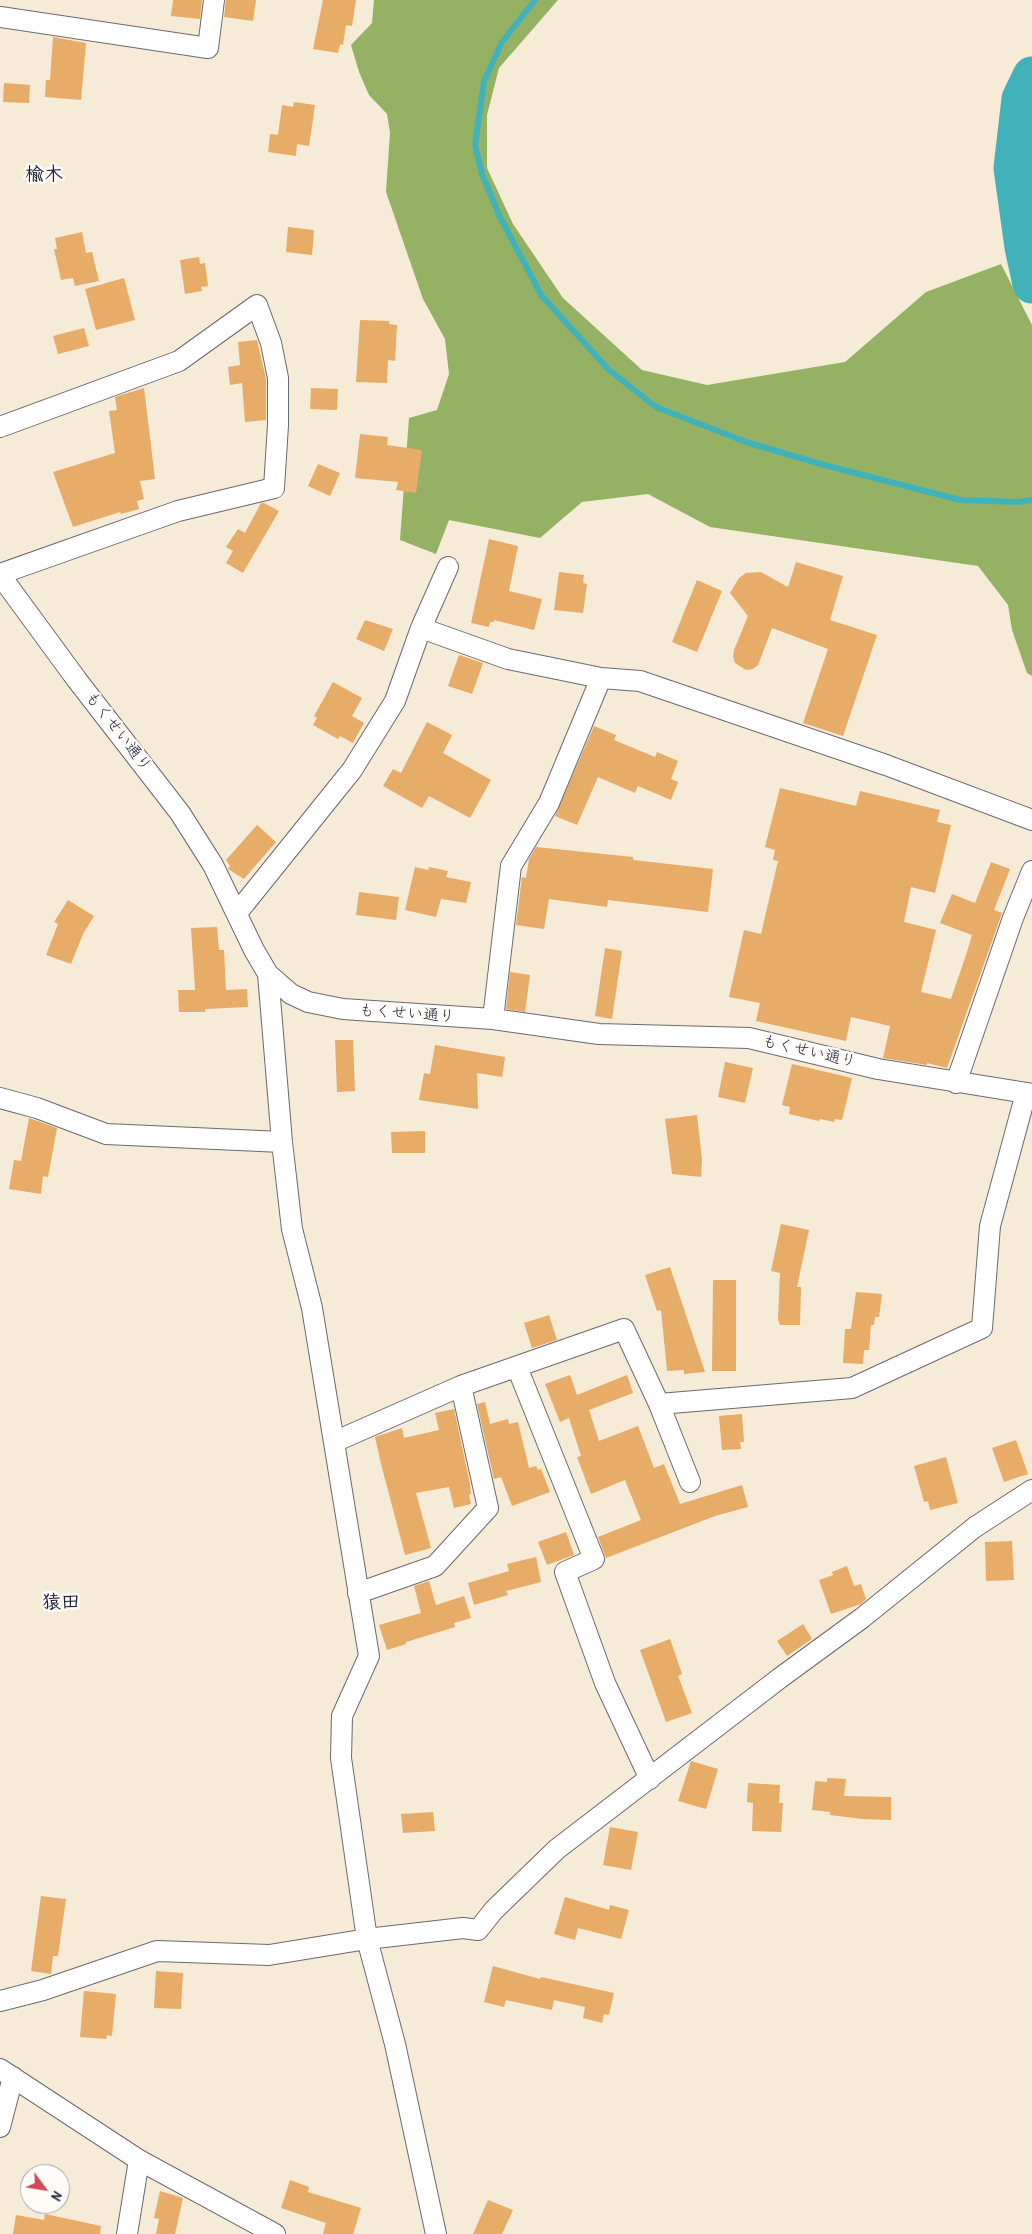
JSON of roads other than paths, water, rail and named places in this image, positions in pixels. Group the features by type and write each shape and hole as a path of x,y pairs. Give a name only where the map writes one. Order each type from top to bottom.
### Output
{"street":[{"path":"0,17 208,48 214,0"},
{"path":"0,427 179,361 257,305 271,343 278,378 278,425 274,488 178,511 0,574"},
{"path":"237,913 352,770 395,702 421,628 448,567"},
{"name":"もくせい通り","path":"0,574 77,680 180,813 213,865 254,950 268,974 291,994 308,1002 343,1009 494,1019 599,1034 749,1038 878,1069 1029,1094"},
{"path":"421,628 508,659 600,678 640,681 886,765 1032,820"},
{"path":"494,1019 511,866 549,803 600,678"},
{"path":"956,1083 1013,918 1032,871"},
{"path":"268,974 282,1142 292,1229 312,1308 369,1656 342,1716 340,1758 367,1939 395,2044 436,2234"},
{"path":"659,1404 852,1388 982,1328 990,1226 1029,1094"},
{"path":"0,1098 37,1108 106,1134 282,1142"},
{"path":"334,1442 461,1386 624,1329 659,1404 690,1482"},
{"path":"517,1367 594,1560 565,1572 605,1683 650,1778"},
{"path":"358,1593 435,1566 488,1508 461,1386"},
{"path":"0,2001 43,1990 158,1951 269,1955 367,1939 463,1928 478,1930 494,1910 557,1850 780,1678 862,1618 975,1527 1032,1490"},
{"path":"0,2127 6,2073 140,2160 275,2234"},
{"path":"127,2234 140,2160"}],"waterway":[{"path":"535,0 502,42 484,81 475,145 482,174 499,215 541,295 609,370 656,407 746,442 824,465 960,500 1018,502 1032,500"},
{"path":"1032,76 1021,99 1013,168 1024,247 1032,284"}],"district":[{"name":"楡木","path":"44,175"},
{"name":"猿田","path":"61,1603"}]}
